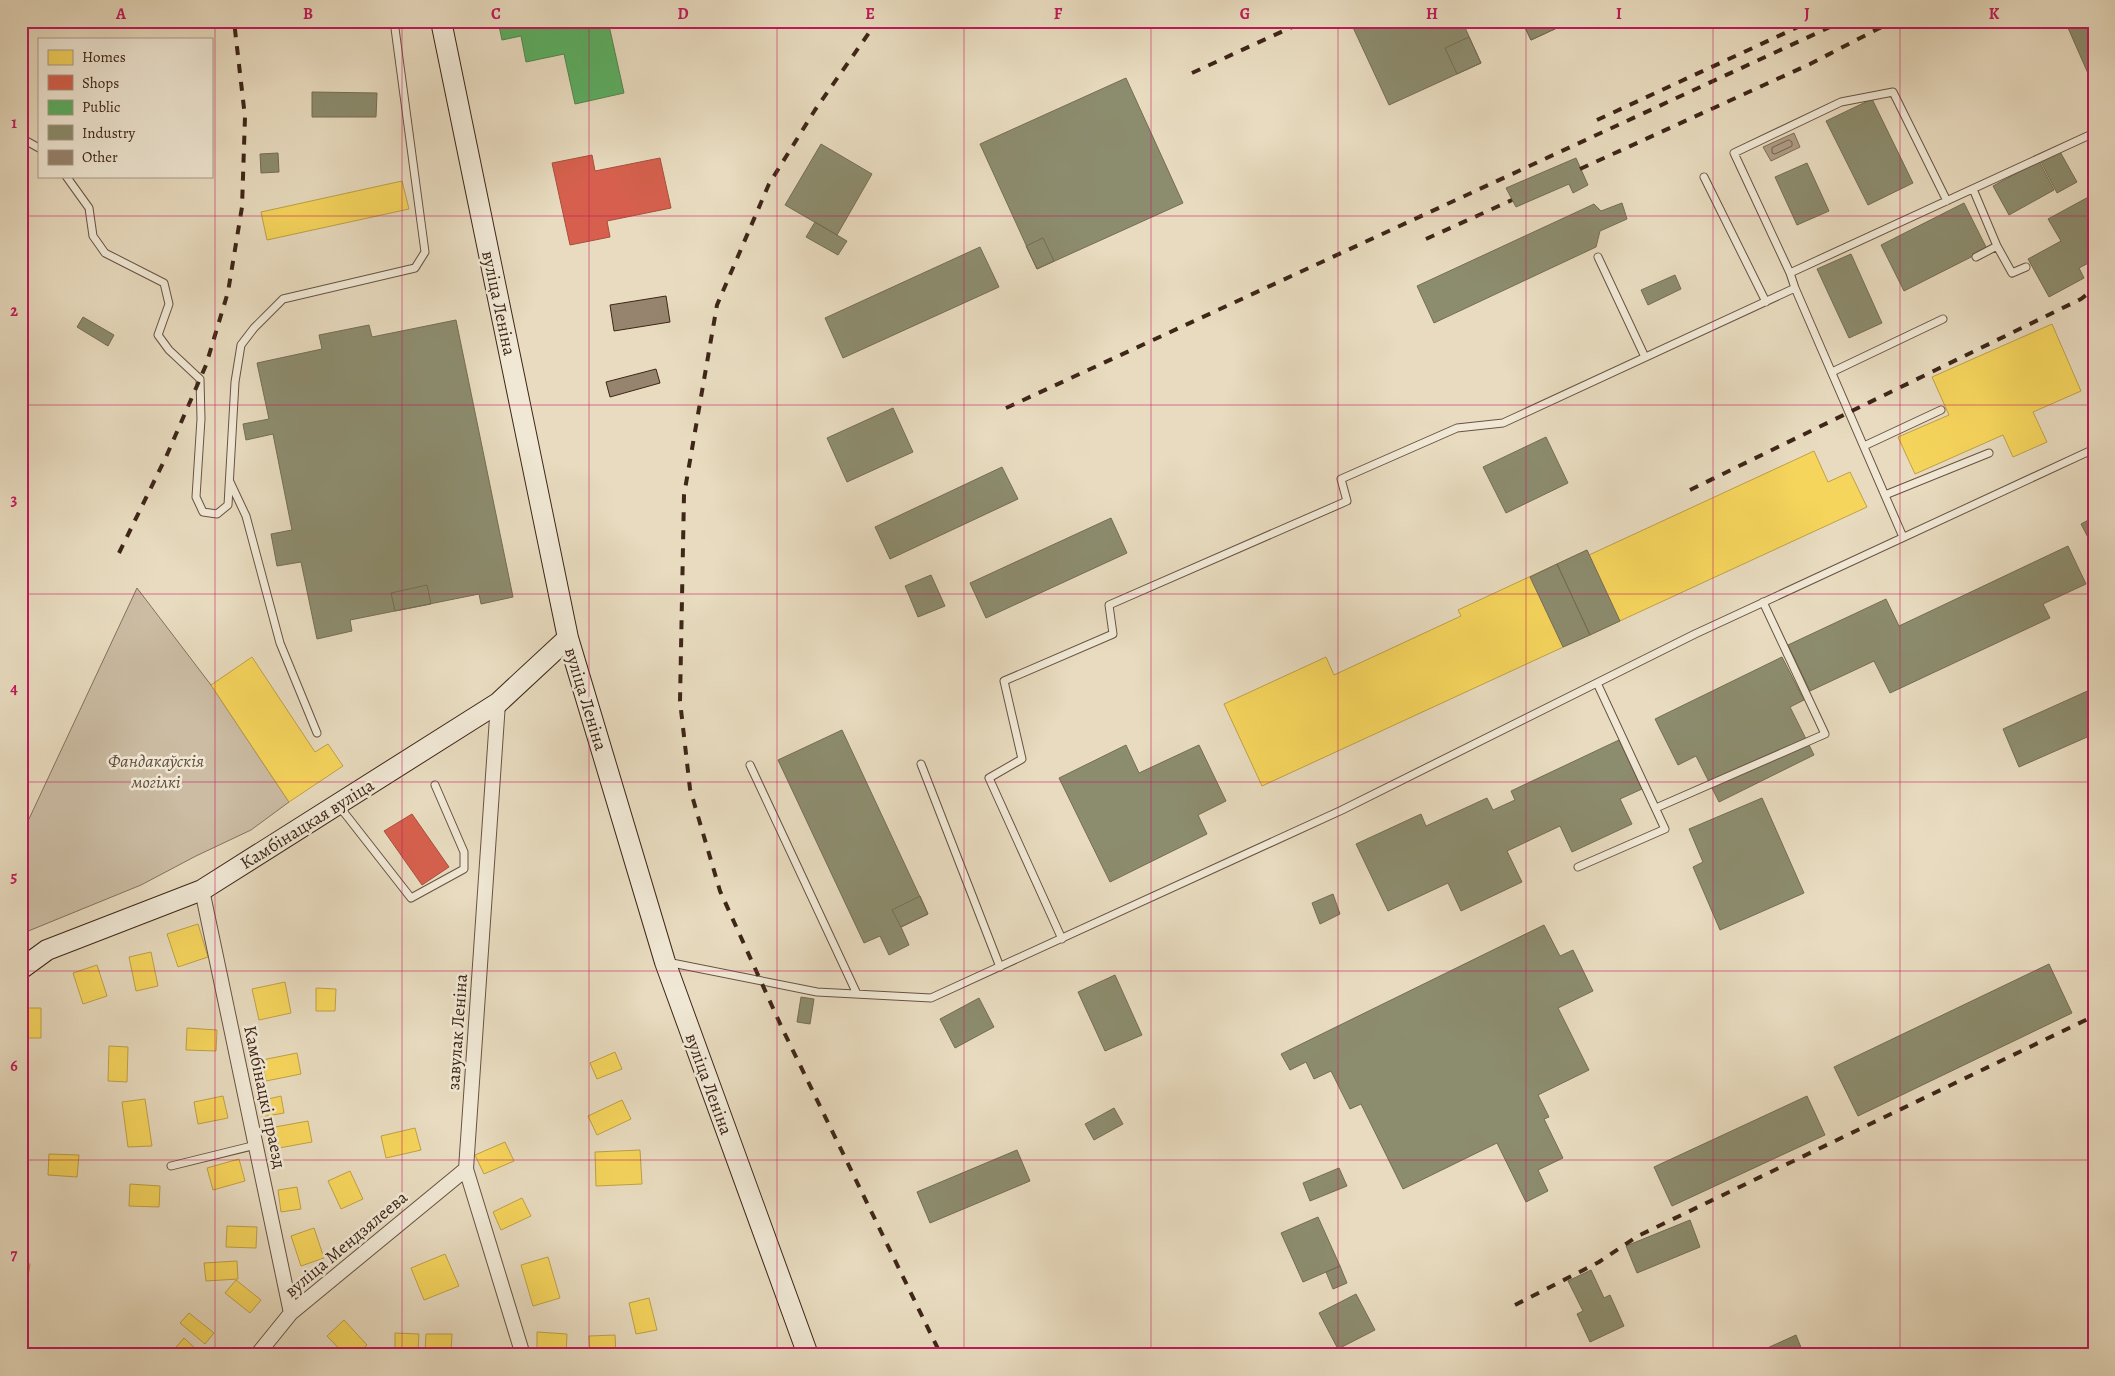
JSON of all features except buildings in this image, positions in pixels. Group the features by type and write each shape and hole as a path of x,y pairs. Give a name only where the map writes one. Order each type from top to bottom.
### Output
{"main road":[{"name":"вуліца Леніна","path":"442,21 568,638 664,962 808,1355"},
{"name":"Камбінацкая вуліца","path":"21,969 47,950 202,890 498,703 568,638"}],"street":[{"name":"завулак Леніна","path":"498,703 466,1169 523,1355"},
{"name":"Камбінацкі праезд","path":"202,890 292,1313"},
{"name":"вуліца Мендзялеева","path":"257,1355 292,1313 466,1169"}],"lane":[{"path":"67,178 88,208 93,236 105,253 164,283 169,304 158,335 169,350 200,379 201,419 196,497 203,512 217,514 228,505 235,382 241,345 254,328 283,299 415,268 425,252 394,21"},
{"path":"1903,537 1790,273 1734,153 1841,102 1893,92 1947,201"},
{"path":"1790,273 2094,133"},
{"path":"21,138 38,147"},
{"path":"1704,177 1766,302"},
{"path":"1973,189 1997,246 2012,273 2026,267"},
{"path":"1976,257 1997,246"},
{"path":"1598,256 1645,357"},
{"path":"1062,939 990,778 1022,759 1004,681 1113,634 1109,605 1347,501 1341,479 1457,428 1503,423 1796,288"},
{"path":"1832,372 1943,319"},
{"path":"1864,446 1940,410"},
{"path":"664,962 817,992 931,998 1342,810 1763,602 2094,449"},
{"path":"1885,495 1989,453"},
{"path":"229,480 246,516 280,643 317,733"},
{"path":"1656,808 1825,734 1763,602"},
{"path":"1578,867 1665,828 1597,683"},
{"path":"920,764 1000,967"},
{"path":"750,765 857,994"},
{"path":"338,804 411,898 464,869 464,852 435,785"},
{"path":"171,1166 256,1145"}],"green space":[{"name":"Фандакаўскія могілкі","path":"137,588 211,685 289,802 251,830 141,885 21,934 21,836"}],"water":[{"path":"1794,133 1800,147 1771,161 1763,147"}],"railway":[{"path":"119,553 166,457 206,365 228,292 242,207 245,117 234,21"},
{"path":"881,21 871,30 815,110 769,184 717,305 684,495 680,701 690,789 720,891 782,1028 941,1355"},
{"path":"1192,73 1305,21"},
{"path":"1597,120 1811,21"},
{"path":"1006,408 1843,21"},
{"path":"1580,169 1810,64 1893,21"},
{"path":"1426,239 1512,200"},
{"path":"1690,490 2081,299 2094,289"},
{"path":"1515,1305 1599,1262 1638,1236 2094,1016"}]}
